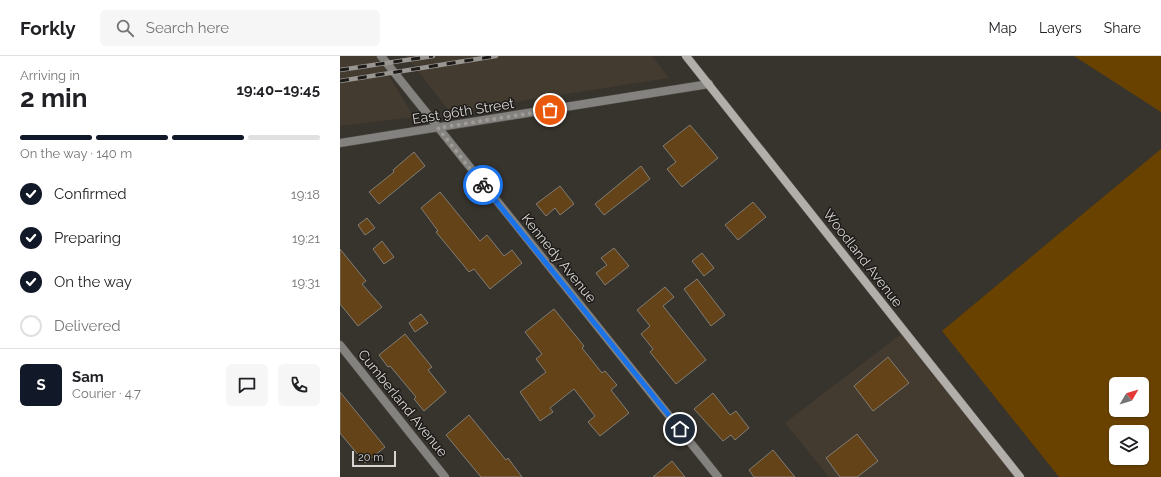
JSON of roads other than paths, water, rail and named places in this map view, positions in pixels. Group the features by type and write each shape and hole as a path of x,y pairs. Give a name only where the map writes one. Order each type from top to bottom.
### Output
{"main road":[{"name":"Woodland Avenue","path":"686,56 1020,477"}],"street":[{"name":"Kennedy Avenue","path":"381,56 718,477"},
{"name":"East 96th Street","path":"340,143 709,84"},
{"name":"Cumberland Avenue","path":"340,345 445,477"}],"railway":[{"path":"340,70 433,56"},
{"path":"340,81 496,56"}]}
